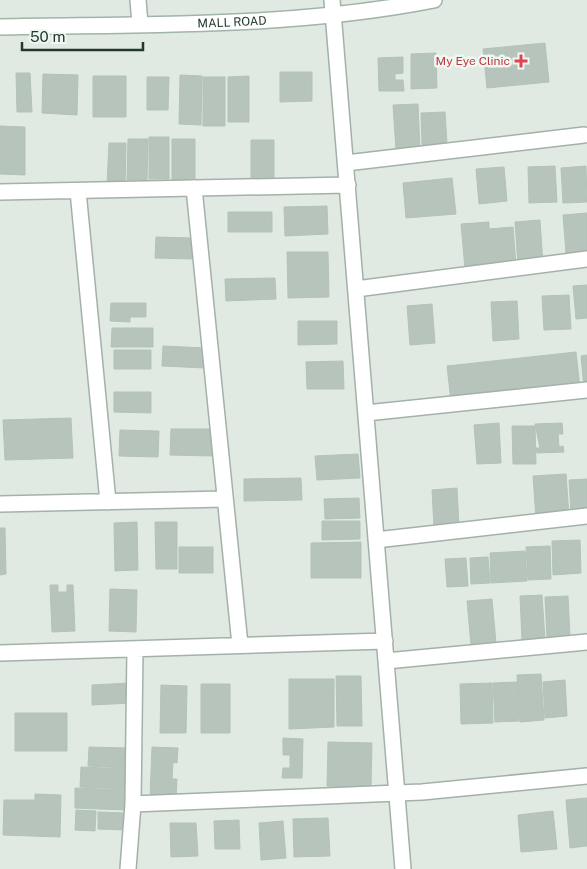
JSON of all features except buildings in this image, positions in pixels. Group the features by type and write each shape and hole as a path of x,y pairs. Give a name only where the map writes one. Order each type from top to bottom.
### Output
{"street":[{"path":"138,0 140,24"},
{"name":"MALL ROAD","path":"0,27 209,23 333,7 434,0"},
{"path":"333,7 403,869"},
{"path":"346,163 584,135"},
{"path":"0,192 348,185"},
{"path":"194,188 240,645"},
{"path":"78,190 108,502"},
{"path":"356,289 587,259"},
{"path":"366,413 587,390"},
{"path":"0,504 225,499"},
{"path":"376,540 586,521"},
{"path":"0,654 384,640"},
{"path":"386,661 587,642"},
{"path":"128,869 133,804 135,649"},
{"path":"133,804 397,793 587,776"}],"place":[{"name":"My Eye Clinic","path":"521,61"}]}
